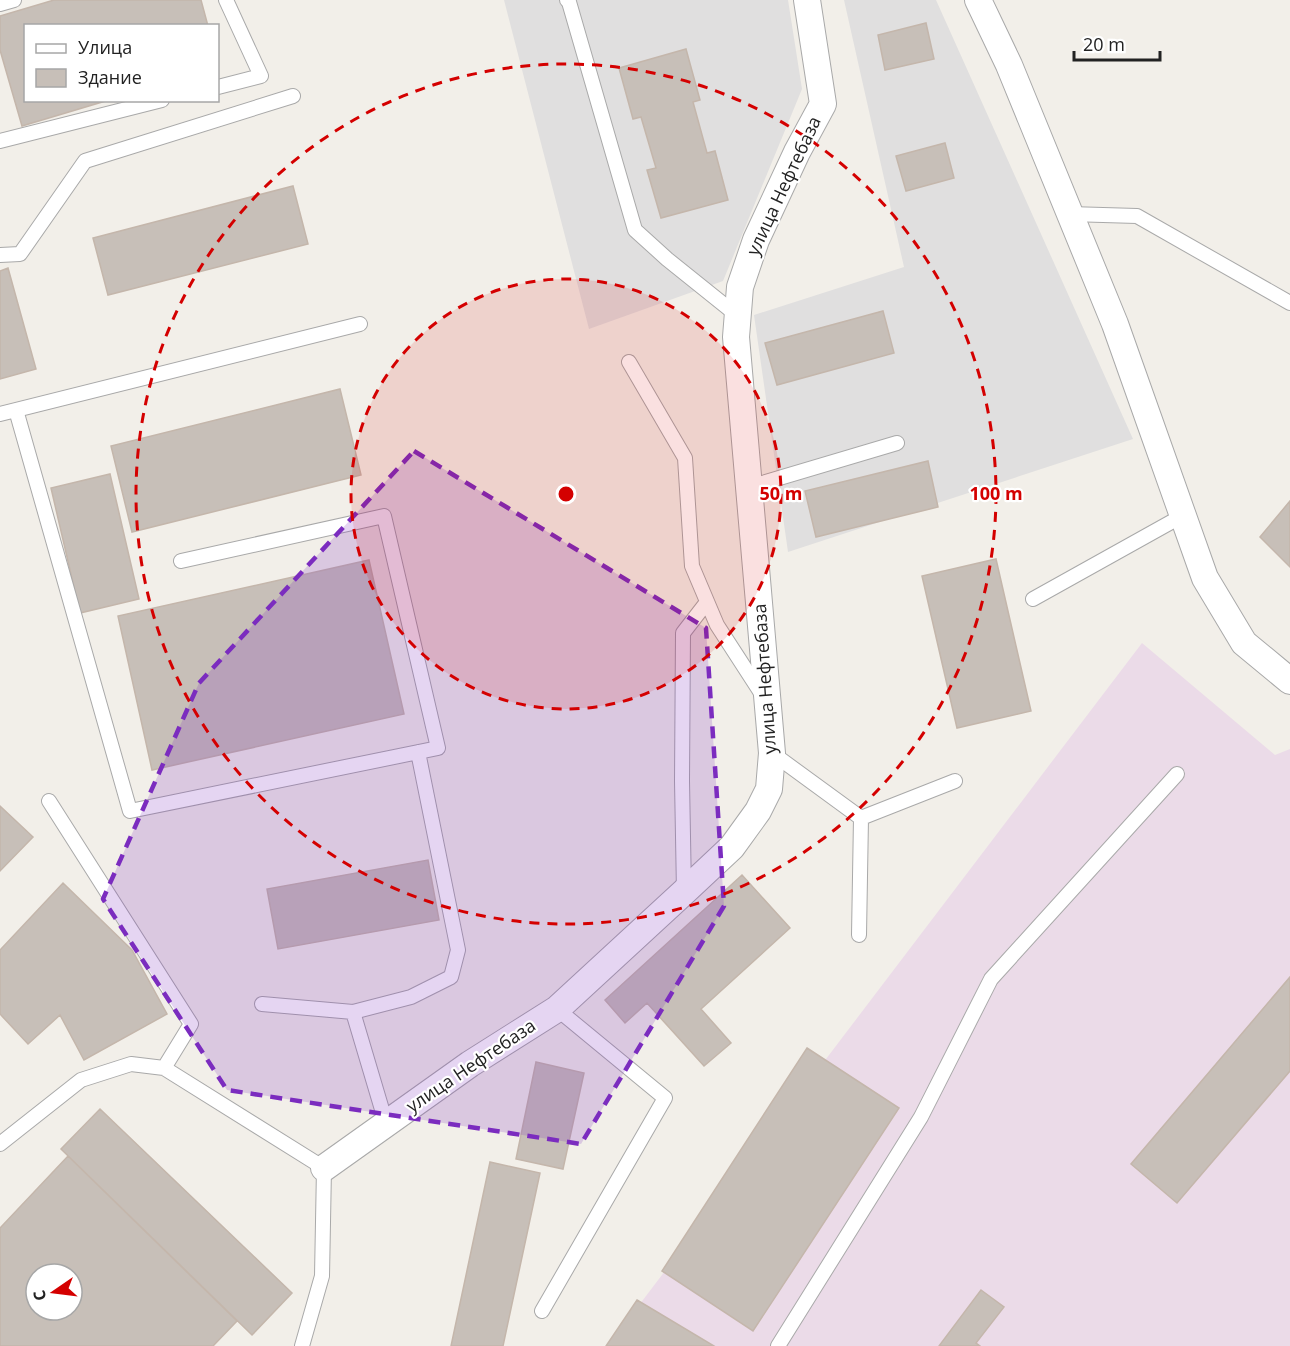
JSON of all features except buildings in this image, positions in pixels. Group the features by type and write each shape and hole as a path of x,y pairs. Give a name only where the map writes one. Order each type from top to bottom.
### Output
{"street":[{"name":"улица Нефтебаза","path":"324,1168 470,1064 557,1010 732,847 758,811 769,789 772,753 736,337 740,287 756,240 797,152 823,104 807,0"},
{"path":"978,0 1008,65 1115,324 1204,578 1245,643 1290,681"}],"lane":[{"path":"0,4 14,0"},
{"path":"219,87 261,76 226,0"},
{"path":"571,1 635,230 738,316"},
{"path":"0,255 20,254 85,161 293,96"},
{"path":"0,141 154,102"},
{"path":"1069,214 1137,216 1290,303"},
{"path":"0,414 360,324"},
{"path":"629,362 685,458 692,566 717,626 767,703"},
{"path":"16,410 130,811 438,748 384,516 181,561"},
{"path":"749,487 897,443"},
{"path":"1033,599 1182,516"},
{"path":"684,892 683,633 707,602"},
{"path":"262,1004 353,1012 411,997 451,977 458,950 418,752"},
{"path":"772,753 861,818"},
{"path":"778,1346 921,1117 991,979 1178,774"},
{"path":"861,818 956,781"},
{"path":"49,801 191,1024 164,1068"},
{"path":"859,935 861,818"},
{"path":"542,1311 665,1098 557,1010"},
{"path":"353,1012 386,1123"},
{"path":"0,1144 81,1080 131,1064 164,1068 324,1168 322,1276 302,1346"}],"highlighted area":[{"path":"414,451 706,628 724,906 581,1144 227,1090 103,899 199,683"}],"shaded area":[{"path":"504,0 788,0 802,89 723,281 589,329"},
{"path":"844,0 936,0 1133,439 788,552 754,315 904,267"},
{"path":"1142,643 1275,755 1290,749 1290,1346 608,1346"}]}
